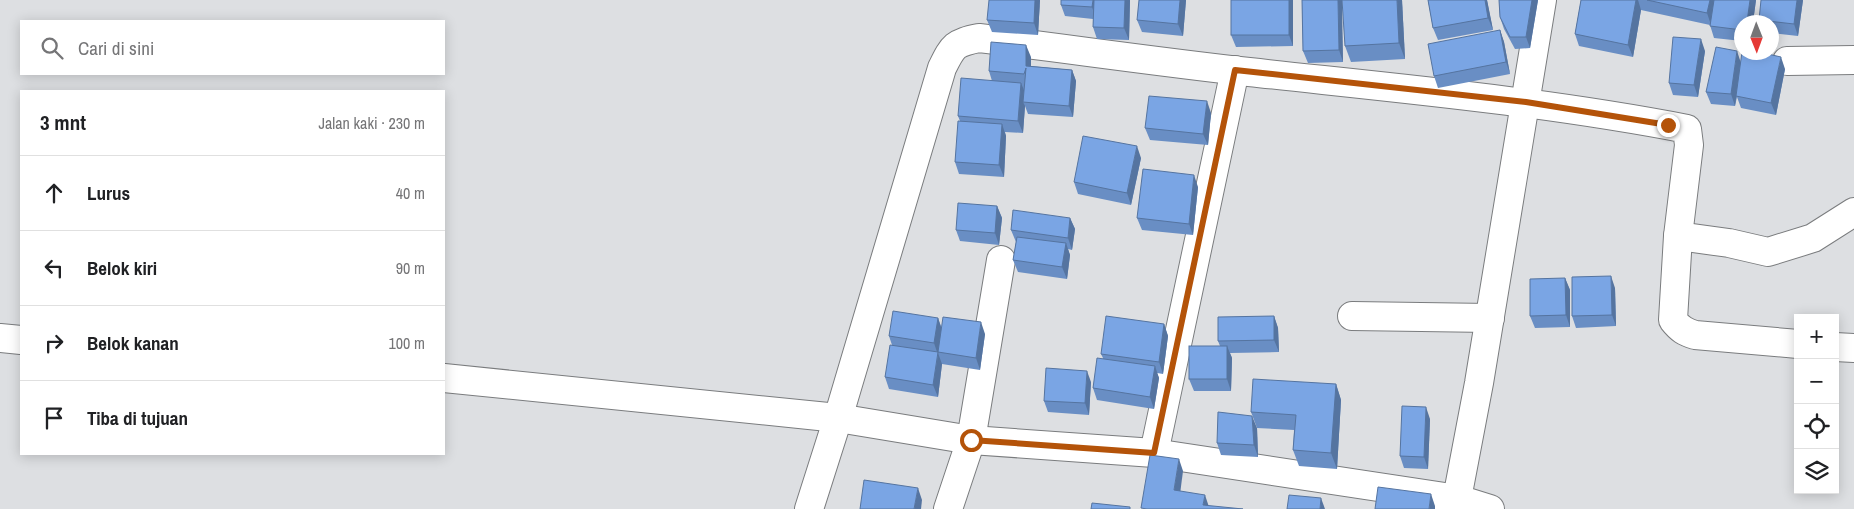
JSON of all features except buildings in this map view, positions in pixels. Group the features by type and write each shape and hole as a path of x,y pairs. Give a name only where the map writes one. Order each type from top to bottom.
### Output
{"street":[{"path":"1456,504 1490,318 1542,0"},
{"path":"809,509 942,68 952,49 963,41 979,38 1235,70 1526,102 1641,119 1687,128 1689,146 1678,236 1673,320 1679,328 1696,335 1794,344"},
{"path":"1787,60 1854,60"},
{"path":"1154,453 1235,70"},
{"path":"1678,236 1729,243 1768,252 1813,238 1854,212"},
{"path":"948,509 971,440 1001,260"},
{"path":"1352,316 1490,318"},
{"path":"0,338 20,340"},
{"path":"1839,346 1854,348"},
{"path":"445,378 838,418 971,440 1154,453 1490,509"}],"route":[{"path":"971,440 1154,453 1235,70 1526,102 1641,119 1668,125"}]}
